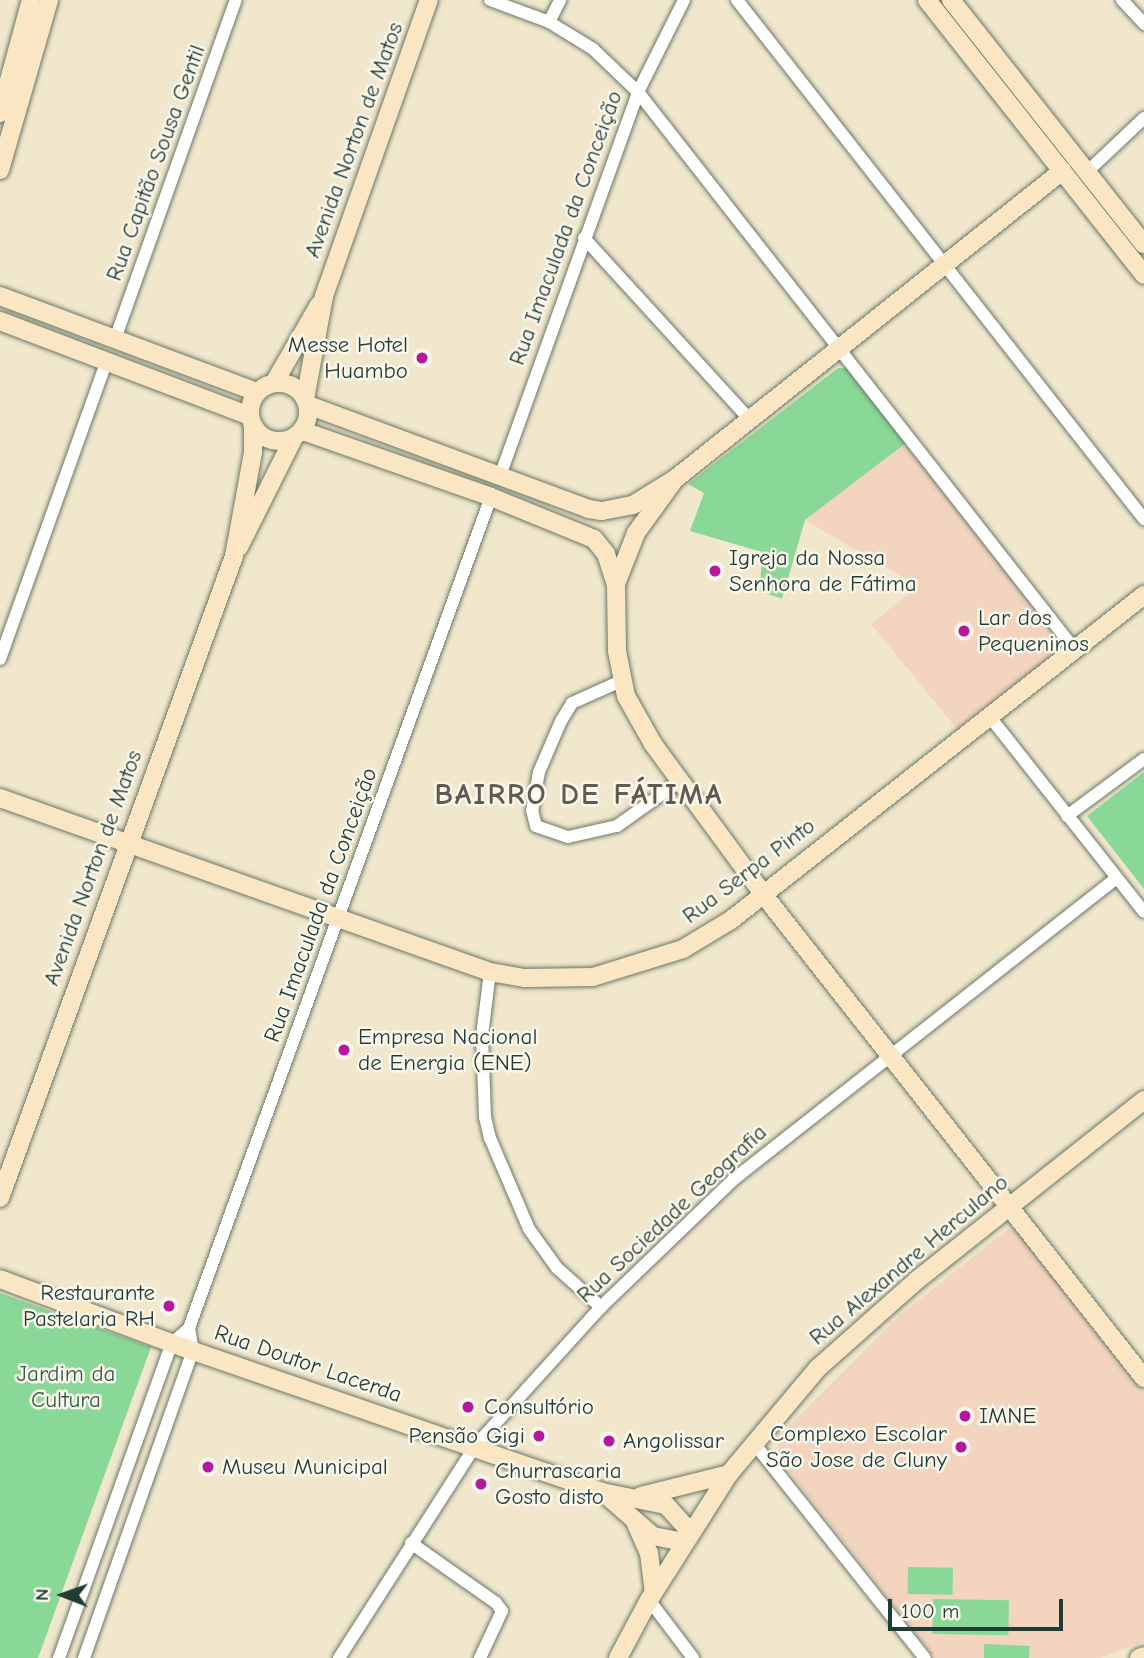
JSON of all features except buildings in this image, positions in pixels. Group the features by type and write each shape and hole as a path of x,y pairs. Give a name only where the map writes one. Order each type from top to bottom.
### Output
{"street":[{"path":"0,113 31,0"},
{"path":"0,170 49,0"},
{"name":"Rua Capitão Sousa Gentil","path":"115,339 236,0"},
{"name":"Avenida Norton de Matos","path":"306,402 324,296 429,0"},
{"path":"490,0 549,22 593,49 638,92 1075,650"},
{"path":"549,22 560,0"},
{"name":"Rua Imaculada da Conceição","path":"500,476 638,92 684,0"},
{"path":"737,0 1144,519"},
{"path":"927,0 1144,275"},
{"path":"951,0 1144,244"},
{"path":"1122,0 1144,24"},
{"path":"19,46 36,52"},
{"path":"1088,171 1144,118"},
{"path":"0,296 257,392 274,383 295,388 306,402 500,476 602,511 633,505 675,479 1062,171"},
{"path":"584,238 750,420"},
{"name":"Avenida Norton de Matos","path":"274,383 324,296"},
{"path":"0,321 107,360 251,421 271,440 298,434 491,497 594,539 607,554 616,584 621,681 639,722 763,894 1144,1378"},
{"path":"0,659 107,360"},
{"path":"251,421 257,392"},
{"path":"298,434 306,402"},
{"name":"Avenida Norton de Matos","path":"233,556 253,452 251,421"},
{"name":"Avenida Norton de Matos","path":"0,1198 233,556 298,434"},
{"path":"616,584 636,533 675,479"},
{"name":"Rua Imaculada da Conceição","path":"59,1658 172,1343 189,1328 491,497"},
{"name":"Rua Serpa Pinto","path":"0,798 127,846 490,972 572,978 635,967 705,937 1144,595"},
{"path":"621,681 572,704 561,721 539,772 532,810 536,827 568,837 617,826 680,781"},
{"path":"990,717 1144,912"},
{"path":"1067,816 1144,759"},
{"name":"Rua Sociedade Geografia","path":"339,1658 475,1446 601,1307 734,1179 1116,877"},
{"path":"490,972 482,1035 485,1117 491,1138 529,1228 556,1268 601,1307"},
{"name":"Rua Alexandre Herculano","path":"618,1658 651,1595 729,1474 753,1442 818,1368 864,1326 1008,1207 1144,1100"},
{"name":"Rua Doutor Lacerda","path":"0,1279 193,1351 475,1446 602,1492 632,1506 666,1505 687,1537"},
{"name":"Rua Imaculada da Conceição","path":"84,1658 193,1351 189,1328"},
{"path":"753,1442 925,1658"},
{"path":"127,1470 147,1478"},
{"path":"693,1658 651,1595 646,1542 632,1506 729,1474"},
{"name":"Rua Doutor Lacerda","path":"632,1506 653,1536 687,1537"},
{"path":"411,1543 496,1603 502,1611 480,1658"},
{"path":"78,1600 102,1607"},
{"path":"1139,1658 1144,1656"}],"shaded area":[{"path":"906,443 1057,637 1054,655 957,729 871,624 918,586 805,520"},
{"name":"Complexo Escolar São Jose de Cluny","path":"1008,1229 1017,1231 1144,1391 1144,1641 1100,1658 935,1658 778,1457 778,1437 899,1316"}],"green space":[{"path":"838,368 848,368 906,443 805,520 782,599 760,591 762,552 690,531 704,493 688,484"},
{"path":"1144,772 1144,889 1087,816"},
{"name":"Jardim da Cultura","path":"0,1293 151,1347 38,1658 0,1658"},
{"path":"908,1567 953,1568 953,1595 908,1594"},
{"path":"933,1599 1009,1600 1008,1635 932,1634"},
{"path":"984,1644 1030,1646 1029,1658 984,1658"}],"place":[{"name":"Messe Hotel Huambo","path":"422,358"},
{"name":"Igreja da Nossa Senhora de Fátima","path":"715,571"},
{"name":"Lar dos Pequeninos","path":"964,631"},
{"name":"Empresa Nacional de Energia (ENE)","path":"344,1050"},
{"name":"Restaurante Pastelaria RH","path":"169,1306"},
{"name":"Consultório","path":"468,1407"},
{"name":"IMNE","path":"965,1416"},
{"name":"Pensão Gigi","path":"539,1436"},
{"name":"Angolissar","path":"609,1441"},
{"name":"Complexo Escolar São Jose de Cluny","path":"961,1447"},
{"name":"Museu Municipal","path":"208,1467"},
{"name":"Churrascaria Gosto disto","path":"481,1484"}],"district":[{"name":"BAIRRO DE FÁTIMA","path":"579,795"}]}
